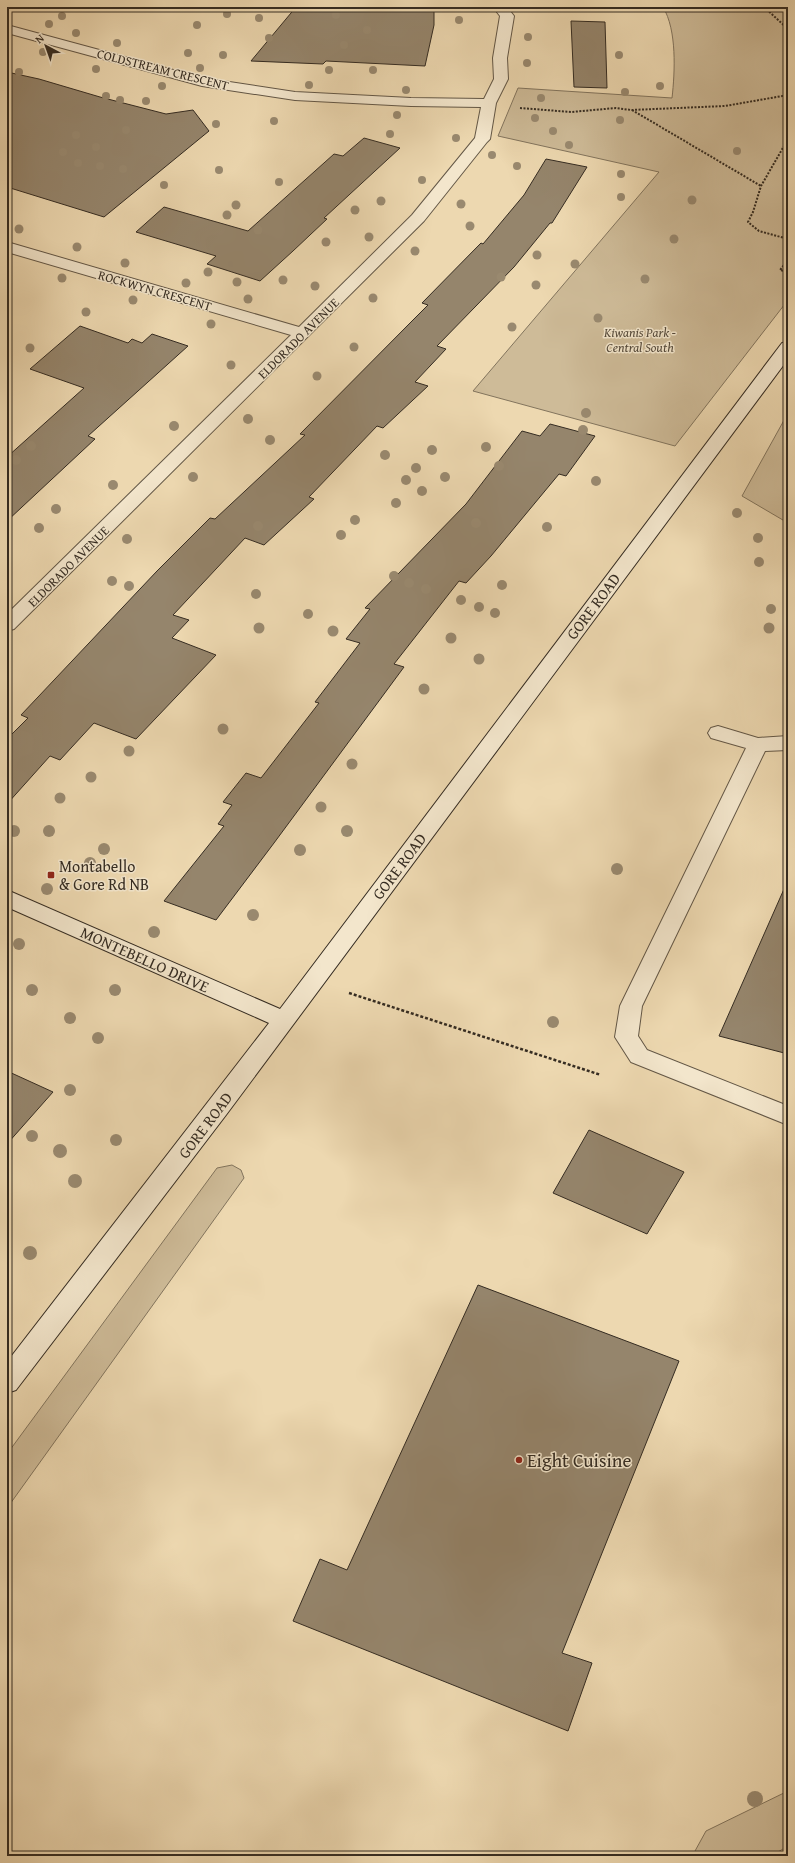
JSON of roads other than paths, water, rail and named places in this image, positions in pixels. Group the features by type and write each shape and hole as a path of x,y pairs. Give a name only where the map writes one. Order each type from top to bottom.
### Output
{"street":[{"name":"ELDORADO AVENUE","path":"7,625 418,218 482,139 489,103 501,80 500,58 506,16 500,7"},
{"name":"COLDSTREAM CRESCENT","path":"7,29 202,82 295,96 411,102 489,103"},
{"name":"ROCKWYN CRESCENT","path":"7,247 303,333"},
{"name":"GORE ROAD","path":"7,1382 214,1114 788,347"},
{"path":"718,733 758,745 788,743"},
{"path":"758,745 631,1006 626,1036 639,1056 788,1116"},
{"name":"MONTEBELLO DRIVE","path":"7,898 283,1020"}],"place":[{"name":"Montabello & Gore Rd NB","path":"51,875"},
{"name":"Eight Cuisine","path":"519,1460"}],"park label":[{"name":"Kiwanis Park - Central South","path":"640,340"}]}
